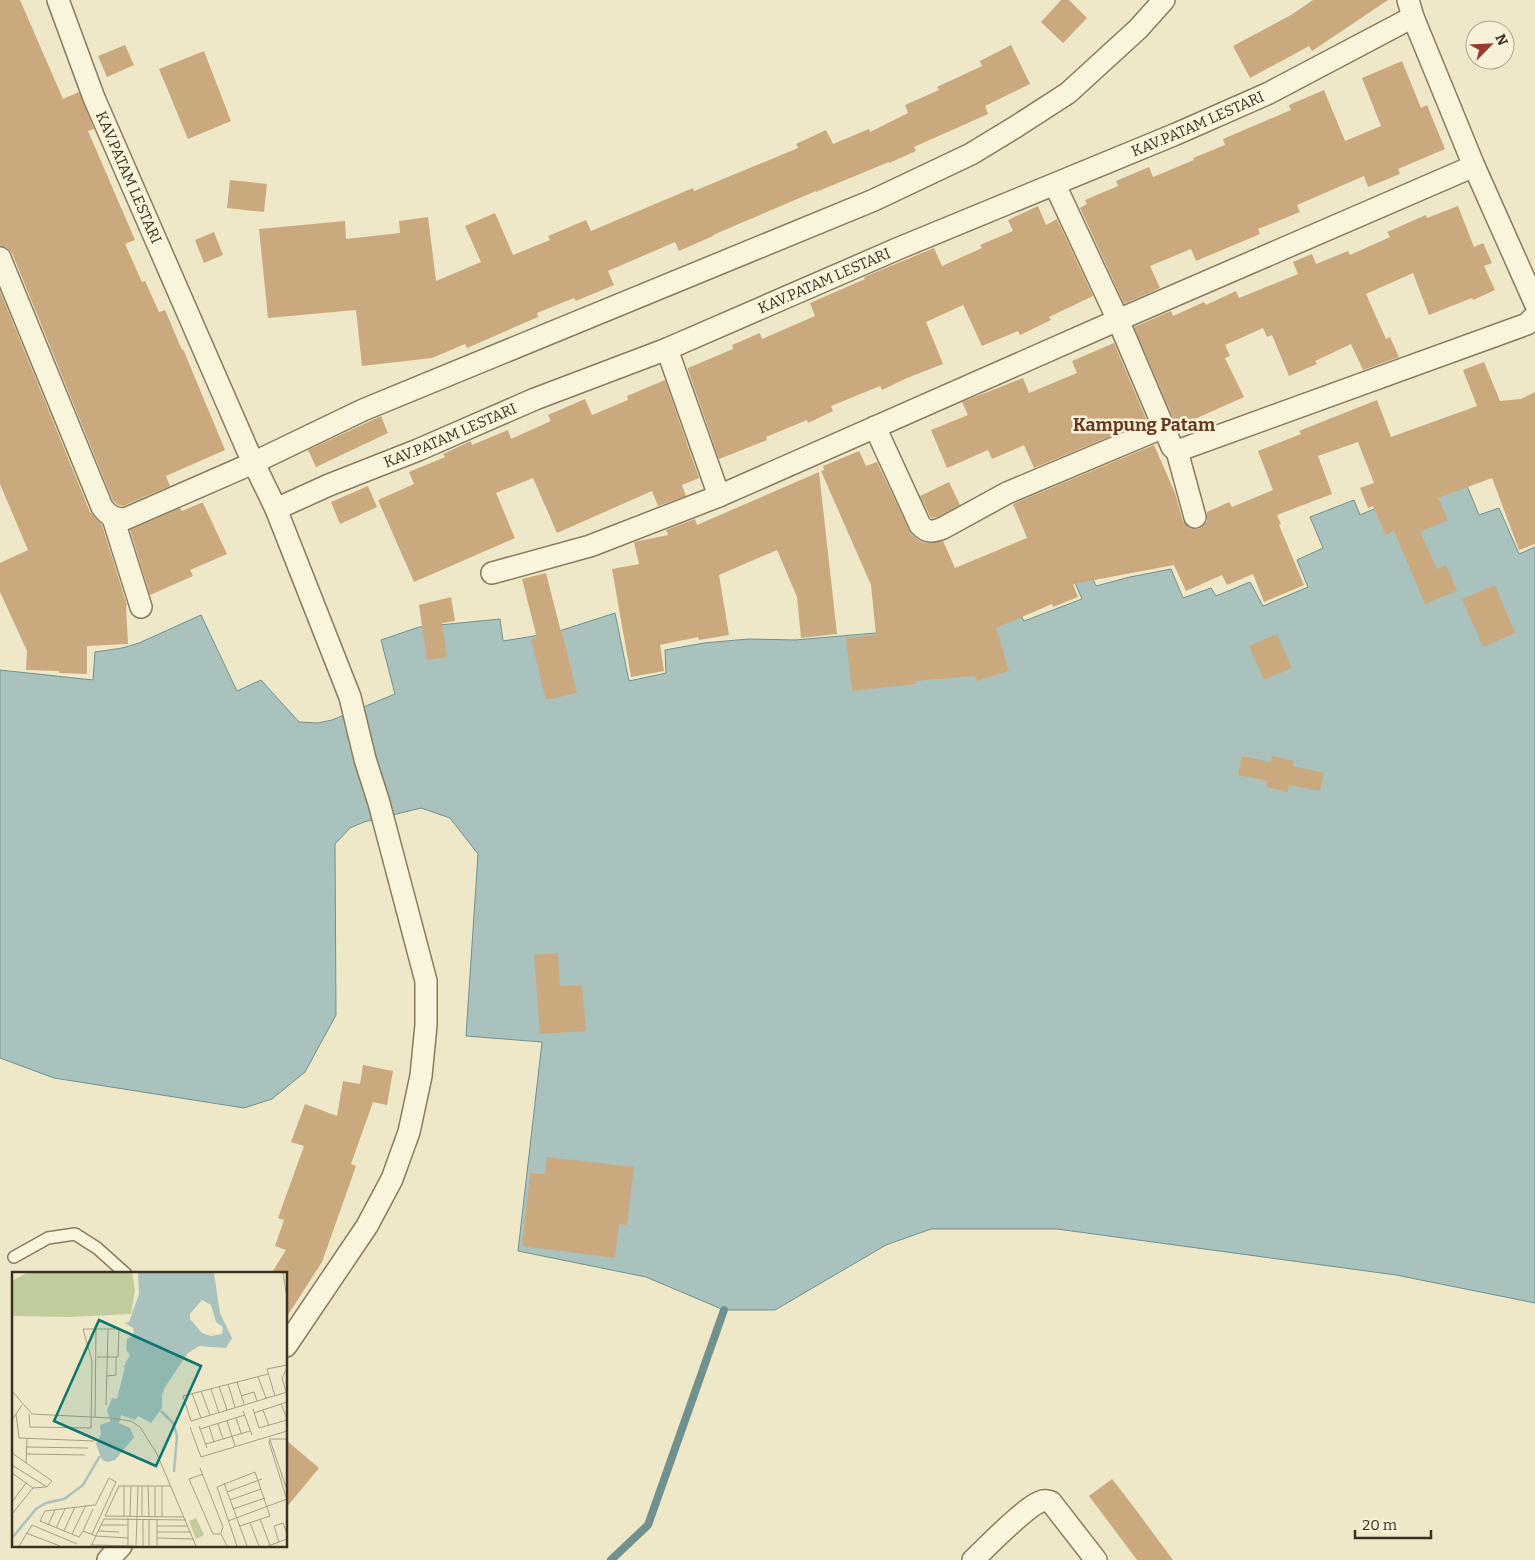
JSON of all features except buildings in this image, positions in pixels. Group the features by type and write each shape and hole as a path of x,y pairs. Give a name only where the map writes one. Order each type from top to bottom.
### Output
{"street":[{"name":"KAV.PATAM LESTARI","path":"58,0 94,98 253,462 276,509 535,399 667,349 879,257 1176,134 1269,92 1410,9 1474,166 1535,303"},
{"path":"0,258 102,507 113,518 125,519 363,410 874,200 971,154 1068,93 1138,29 1164,0"},
{"path":"492,573 590,546 719,496 1474,166"},
{"path":"1054,185 1118,320 1172,448 1177,451 1527,324 1535,316"},
{"path":"667,349 719,496"},
{"path":"875,427 920,525 924,530 930,532 943,528 1007,493 1164,427"},
{"path":"1177,451 1195,517"},
{"path":"276,509 350,697 392,848 426,981 426,1025 421,1076 410,1132 392,1179 367,1226 288,1343"},
{"path":"113,518 141,607"},
{"path":"973,1560 1020,1516 1040,1501 1045,1500 1050,1502 1096,1560"},
{"path":"108,1560 119,1548"}],"lane":[{"path":"14,1257 48,1238 75,1234 97,1248 124,1272"}],"water":[{"path":"1461,471 1479,515 1499,508 1519,554 1535,547 1535,1303 1396,1275 1057,1229 931,1229 886,1245 775,1310 724,1310 646,1277 518,1251 542,1042 466,1036 478,854 450,818 421,808 364,822 350,828 335,844 336,1015 305,1072 272,1099 244,1108 54,1078 0,1058 0,670 93,680 95,652 139,643 201,615 237,691 261,680 299,722 318,723 332,720 395,694 381,640 419,627 500,619 503,641 553,633 615,613 629,681 666,673 665,650 704,643 748,639 795,640 910,630 1014,603 1024,621 1082,599 1055,536 1071,529 1096,586 1171,569 1183,598 1211,588 1216,596 1250,582 1263,606 1308,587 1297,560 1323,548 1310,517 1354,500 1360,515"}],"waterway":[{"path":"611,1560 648,1525 724,1310"}],"district":[{"name":"Kampung Patam","path":"1144,425"}]}
